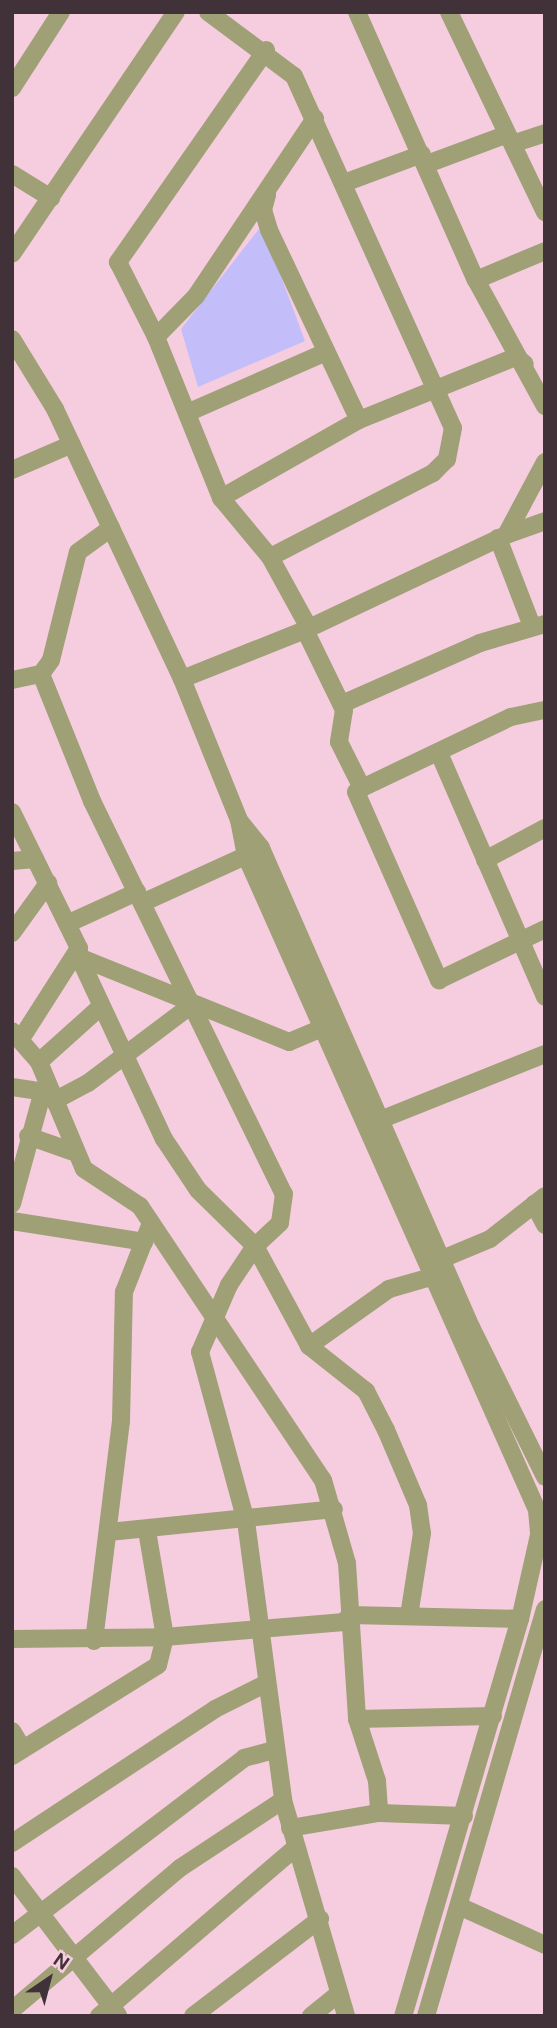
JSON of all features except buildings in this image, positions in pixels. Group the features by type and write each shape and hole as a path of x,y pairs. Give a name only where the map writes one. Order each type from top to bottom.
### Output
{"street":[{"path":"12,88 61,12"},
{"path":"12,254 176,12"},
{"path":"208,12 266,50 294,76 436,388 453,442 433,473 270,556"},
{"path":"357,12 425,159 476,280 545,406"},
{"path":"449,12 505,135 545,212"},
{"path":"266,50 118,262 156,337 221,498 270,556 342,704 345,723 339,742 362,788"},
{"path":"156,337 196,296 315,118"},
{"path":"505,135 515,143 545,133"},
{"path":"344,183 505,135"},
{"path":"12,174 51,198"},
{"path":"271,182 263,210 269,230 359,421"},
{"path":"476,280 545,251"},
{"path":"12,339 20,362 72,444 182,679 239,820 385,1118 442,1259 545,1477"},
{"path":"187,413 326,352"},
{"path":"221,498 359,421 516,357"},
{"path":"516,357 545,379"},
{"path":"12,470 72,444"},
{"path":"502,536 545,462"},
{"path":"182,679 307,629 502,536 545,521"},
{"path":"12,680 41,674 51,660 78,552 111,528"},
{"path":"342,704 538,625 502,536"},
{"path":"41,674 189,1007 284,1194 281,1223 254,1246 214,1312 201,1362 246,1521 256,1627 282,1800 320,1919 346,2016"},
{"path":"545,710 511,717 356,792 439,980 545,929"},
{"path":"439,753 545,997"},
{"path":"12,812 69,923 98,1009 164,1139 198,1190 254,1246 309,1346 366,1391 418,1505 422,1533 409,1616"},
{"path":"485,860 545,828"},
{"path":"69,923 254,852"},
{"path":"254,852 322,1028 431,1277 543,1522 493,1716 403,2016"},
{"path":"12,861 35,859"},
{"path":"12,933 48,883"},
{"path":"79,957 189,1007 289,1042 322,1028"},
{"path":"23,1046 79,957"},
{"path":"12,1087 50,1095 88,1083 121,1053 189,1007"},
{"path":"23,1046 98,1009"},
{"path":"23,1046 50,1095 71,1150 84,1169 117,1186 151,1223 313,1459 334,1509 350,1615 357,1719 377,1781 379,1813"},
{"path":"385,1118 545,1054"},
{"path":"12,1204 17,1153 50,1095"},
{"path":"28,1136 71,1150"},
{"path":"442,1259 490,1239 539,1200 545,1224"},
{"path":"12,1221 144,1242"},
{"path":"94,1641 121,1421 124,1292 151,1223"},
{"path":"309,1346 389,1289 431,1277"},
{"path":"109,1532 246,1521 334,1509"},
{"path":"12,1731 18,1753 158,1665 165,1637 147,1531"},
{"path":"426,2016 461,1907 545,1609"},
{"path":"350,1615 520,1619"},
{"path":"12,1639 94,1641 165,1637 256,1627 344,1622 350,1615"},
{"path":"12,1843 195,1721 265,1684"},
{"path":"357,1719 493,1716"},
{"path":"12,1935 39,1918 244,1758 274,1750"},
{"path":"12,2010 190,1861 282,1800"},
{"path":"290,1828 379,1813 464,1816"},
{"path":"12,1876 39,1918 73,1958 109,2013 296,1847"},
{"path":"461,1907 545,1945"},
{"path":"193,2016 320,1919"},
{"path":"311,2016 338,1994"}],"shaded area":[{"path":"262,225 305,341 198,387 181,329"}]}
